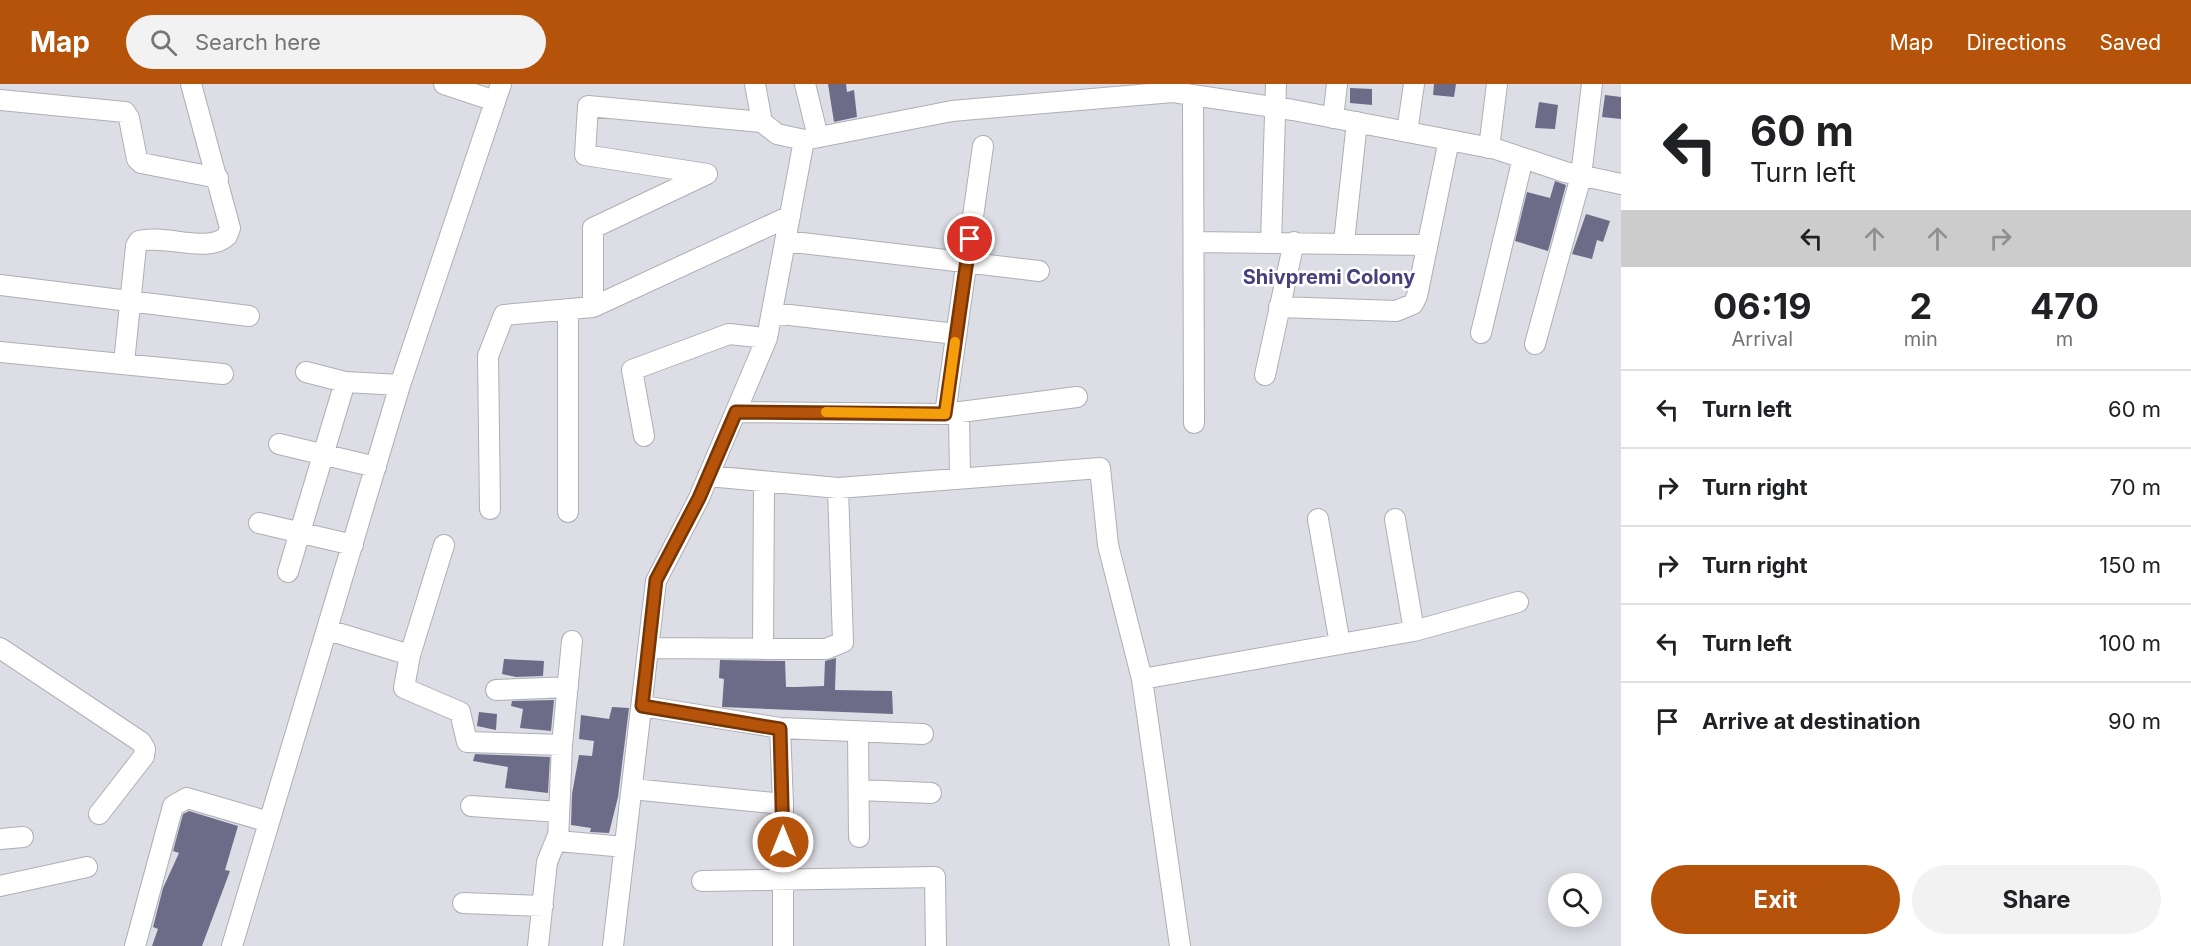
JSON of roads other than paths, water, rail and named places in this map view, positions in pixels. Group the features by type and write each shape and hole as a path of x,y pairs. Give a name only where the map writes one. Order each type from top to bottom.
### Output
{"street":[{"path":"123,363 136,246 139,241 154,239 213,244 227,237 230,222 192,84"},
{"path":"232,946 400,385 498,92 444,84"},
{"path":"755,84 762,122"},
{"path":"613,946 656,580 708,476 767,338 790,216 811,139 805,84"},
{"path":"1271,242 1276,84"},
{"path":"1333,118 1337,84"},
{"path":"1407,132 1414,84"},
{"path":"1490,148 1497,84"},
{"path":"1535,344 1581,176 1592,84"},
{"path":"593,307 594,228 707,174 585,155 588,106 762,122 777,134 811,139 952,111 1137,90 1193,95 1215,91 1275,108 1490,148 1581,176 1621,184"},
{"path":"1193,95 1194,423"},
{"path":"0,100 125,112 129,118 137,159 141,163 218,178"},
{"path":"1344,242 1357,123"},
{"path":"1279,308 1396,311 1406,309 1418,296 1449,140"},
{"path":"960,478 952,413 956,334 983,146"},
{"path":"1481,333 1523,158"},
{"path":"490,509 488,356 504,315 593,307 790,216"},
{"path":"785,241 1039,271"},
{"path":"1194,242 1344,242 1427,245"},
{"path":"1265,375 1294,242"},
{"path":"0,285 249,316"},
{"path":"568,309 568,512"},
{"path":"772,313 956,334"},
{"path":"644,436 632,370 729,333 767,338"},
{"path":"0,352 223,374"},
{"path":"306,372 345,382 400,385"},
{"path":"288,572 345,382"},
{"path":"736,412 952,413 1077,397"},
{"path":"279,444 376,467"},
{"path":"708,476 764,483 838,488 1100,468 1108,545 1142,679 1180,946"},
{"path":"763,649 764,483"},
{"path":"648,648 826,649 843,642 838,488"},
{"path":"1317,519 1340,644"},
{"path":"1395,519 1414,630"},
{"path":"259,523 353,545"},
{"path":"444,544 410,655 404,688 460,712 467,742 562,745"},
{"path":"1142,679 1414,630 1518,602"},
{"path":"328,630 410,655"},
{"path":"572,641 562,745 558,841 625,847"},
{"path":"0,648 141,742 145,749 144,756 99,814"},
{"path":"496,690 568,687"},
{"path":"642,706 780,729 922,734"},
{"path":"780,729 783,804 783,945"},
{"path":"858,732 859,837"},
{"path":"632,789 783,804"},
{"path":"859,790 931,793"},
{"path":"135,946 173,806 187,798 269,822"},
{"path":"471,806 559,812"},
{"path":"538,946 547,862 558,835"},
{"path":"0,839 22,837"},
{"path":"0,886 87,867"},
{"path":"702,881 935,877 936,946"},
{"path":"463,903 543,906"}],"district":[{"name":"Shivpremi Colony","path":"1329,277"}]}
